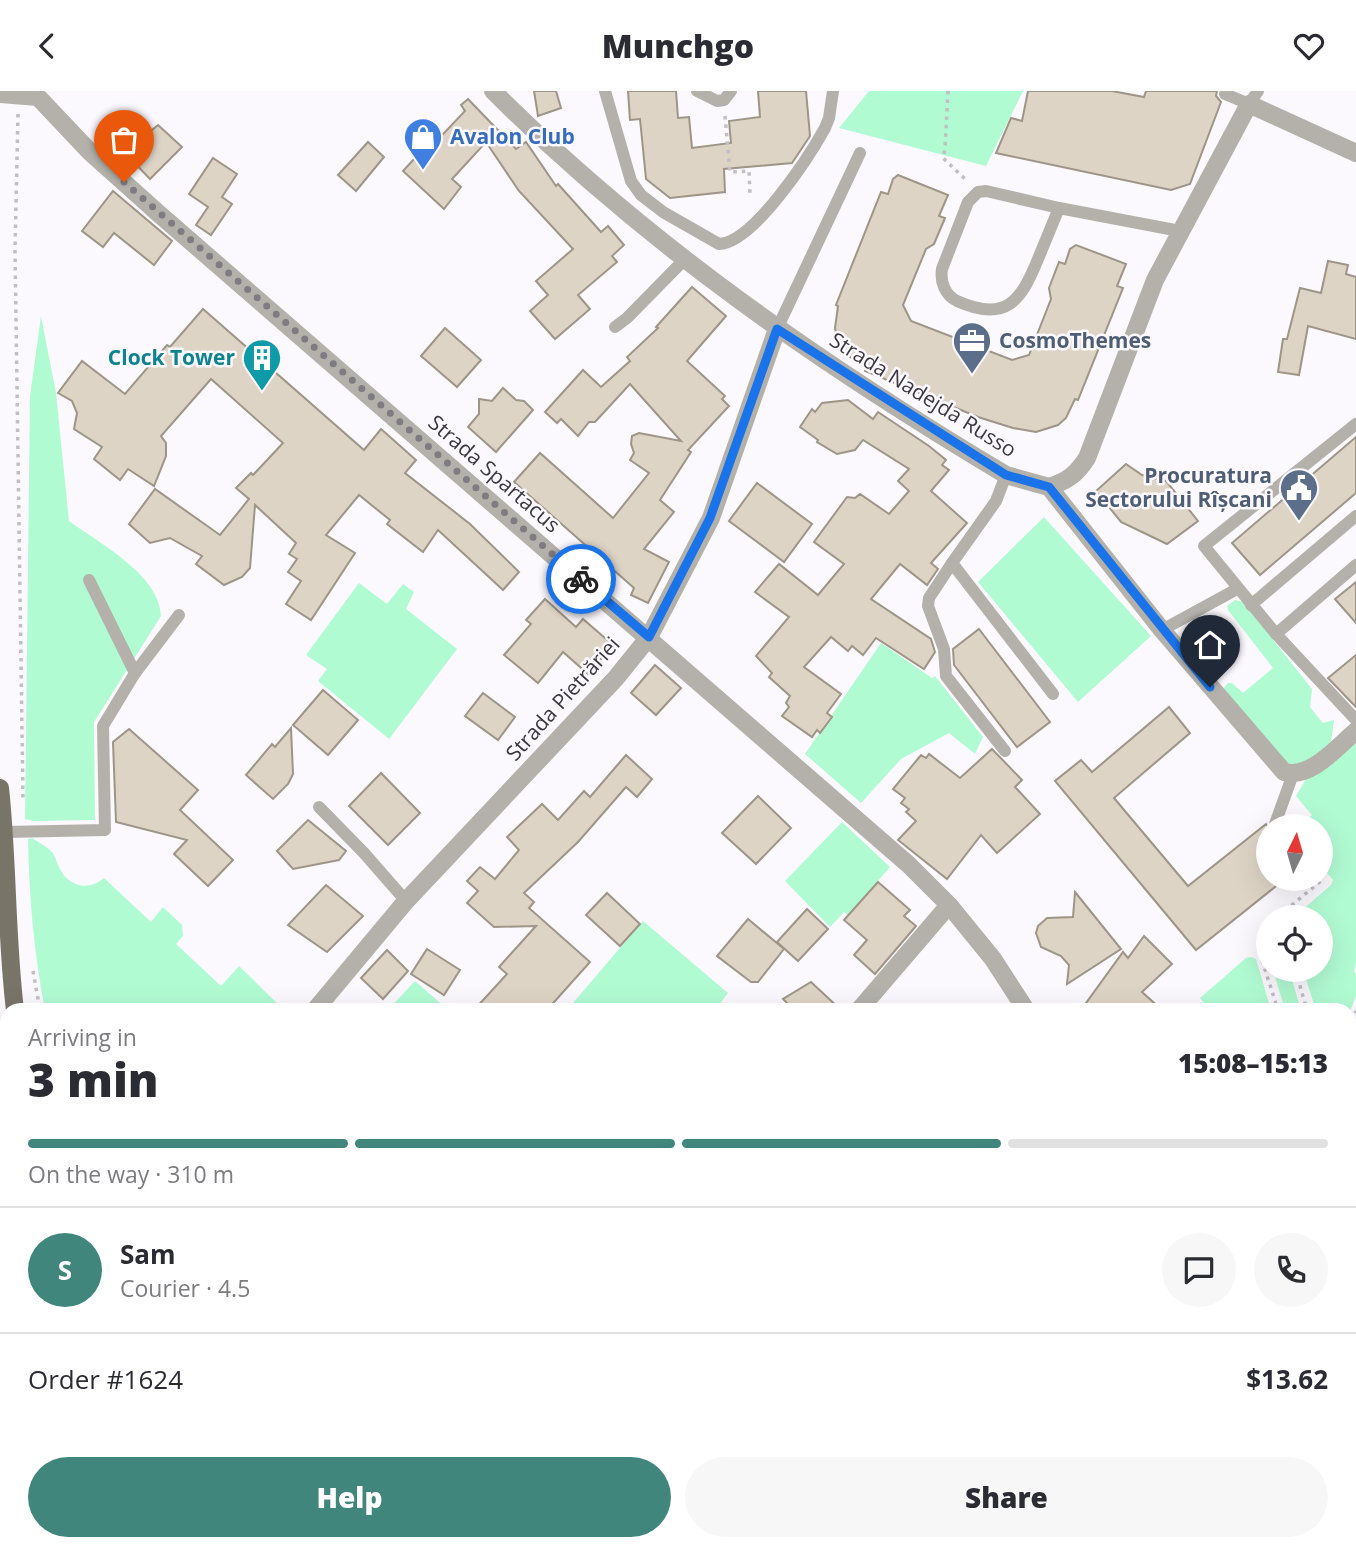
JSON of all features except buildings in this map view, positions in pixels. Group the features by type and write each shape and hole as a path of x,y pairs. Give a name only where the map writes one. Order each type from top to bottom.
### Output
{"main road":[{"path":"0,788 14,832 9,957 14,1003"}],"street":[{"name":"Strada Nadejda Russo","path":"493,91 556,152 684,260 777,329 1006,475 1049,487"},
{"name":"Strada Spartacus","path":"0,95 39,94 90,152 158,213 909,865 949,905 992,959 1021,1003"},
{"path":"1356,153 1253,98 1156,280 1087,458 1078,472 1066,481 1049,487 1162,630 1278,767 1293,774 1312,767 1356,731"},
{"name":"Strada Pietrăriei","path":"321,1003 406,901 616,678 649,637 710,518 777,329"},
{"path":"865,1003 949,905"}],"lane":[{"path":"605,91 631,181 641,195 663,212 719,244 735,240 762,217 825,128 833,91"},
{"path":"698,91 714,100 727,95"},
{"path":"1225,94 1253,98"},
{"path":"777,329 860,153"},
{"path":"1059,208 1021,294 1009,306 979,309 954,299 946,291 941,276 968,202 978,192 986,191 1180,231"},
{"path":"615,327 684,260"},
{"path":"1356,424 1204,546 1276,634 1356,720"},
{"path":"1005,751 946,676 944,649 928,606 929,598 996,501 1006,475"},
{"path":"1251,605 1356,516"},
{"path":"952,563 1053,694"},
{"path":"1276,634 1356,565"},
{"path":"89,580 135,673"},
{"path":"1162,630 1237,589"},
{"path":"14,832 105,830 103,726 135,673 179,615"},
{"path":"1279,814 1293,774"},
{"path":"319,807 406,901"}],"path":[{"path":"948,91 946,149 943,158 978,192"},
{"path":"14,832 15,250 19,95"},
{"path":"727,95 730,172 749,171 750,195"},
{"path":"1292,905 1309,891"},
{"path":"33,970 39,1003"},
{"path":"1269,982 1276,1003"},
{"path":"1299,982 1305,1003"}],"green space":[{"path":"869,91 1023,91 986,166 839,128"},
{"path":"41,316 56,393 69,521 126,561 139,574 158,601 161,616 94,722 95,820 25,819 30,396"},
{"path":"1044,517 1151,636 1078,702 978,582"},
{"path":"359,583 387,604 403,584 414,592 406,609 457,649 389,739 318,681 327,669 306,655"},
{"path":"1235,600 1243,602 1312,689 1310,707 1323,723 1334,720 1331,743 1302,768 1291,770 1223,689 1228,683 1232,683 1243,693 1273,668 1228,610 1227,606"},
{"path":"881,643 932,678 935,676 983,737 975,754 949,733 901,759 861,803 805,754"},
{"path":"1356,743 1356,996 1353,1003 1314,1003 1307,982 1333,982 1333,905 1308,905 1324,891 1334,891 1334,814 1311,814 1296,796 1306,779"},
{"path":"842,822 890,867 848,915 844,912 830,927 785,881"},
{"path":"32,838 51,851 65,877 75,884 87,886 104,878 151,922 163,907 182,925 183,936 176,944 221,986 239,966 277,1003 44,1003 31,903 28,839"},
{"path":"643,921 728,993 720,1003 573,1003"},
{"path":"1251,957 1256,959 1256,982 1263,982 1269,1003 1204,1003 1200,998 1246,958"},
{"path":"415,981 440,1003 395,1003"},
{"path":"1277,982 1293,982 1299,1003 1283,1003"}],"way so far":[{"path":"124,182 581,579"}],"place":[{"name":"Avalon Club","path":"423,171"},
{"name":"CosmoThemes","path":"972,375"},
{"name":"Clock Tower","path":"262,392"},
{"name":"Procuratura Sectorului Rîșcani","path":"1299,522"}],"route":[{"path":"581,579 649,637 710,518 777,329 978,459 1006,475 1049,487 1210,687"}]}
